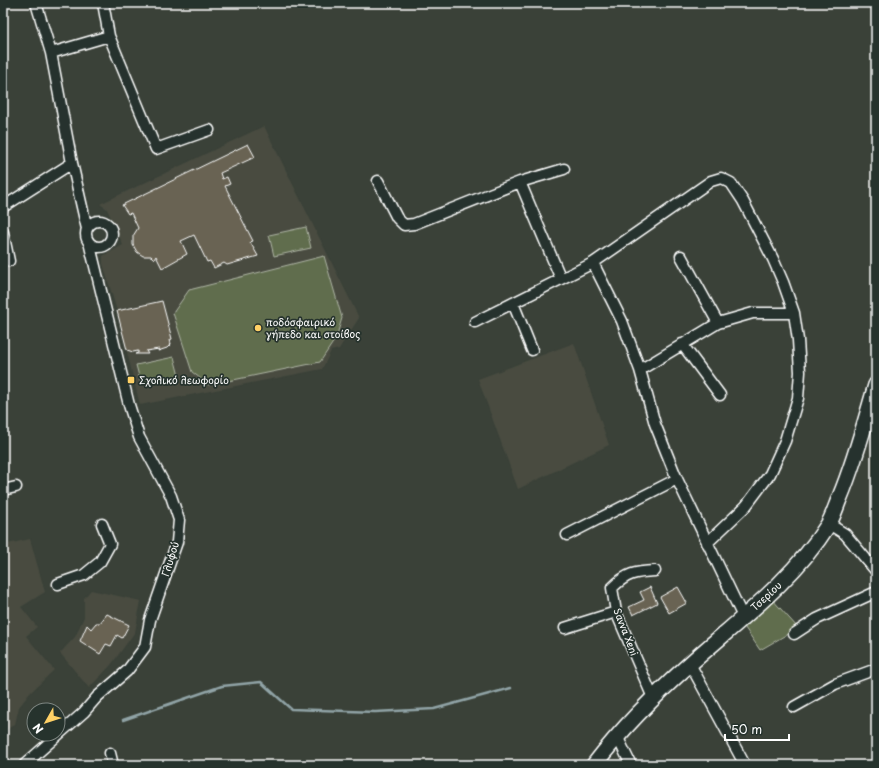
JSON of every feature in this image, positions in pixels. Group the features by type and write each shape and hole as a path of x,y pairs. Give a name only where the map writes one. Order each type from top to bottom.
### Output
{"main road":[{"name":"Τσερίου","path":"594,765 617,736 653,698 789,574 812,547 829,524 851,468 876,385"}],"street":[{"path":"36,3 51,54 72,163 87,229 86,236 89,242 94,246 101,248 107,245 111,240 112,233 110,227 105,222 98,221 87,229"},
{"path":"103,3 109,36 156,149 209,130"},
{"path":"51,54 109,36"},
{"path":"3,207 72,163"},
{"path":"378,181 397,218 404,225 414,224 520,182 564,169"},
{"path":"475,322 593,263 711,181 718,178 725,179 731,183 743,201 773,259 783,282 794,313 798,340 800,372 798,398 785,441 770,474 746,506 707,543"},
{"path":"520,182 561,279"},
{"path":"3,232 9,260"},
{"name":"Γλυφού","path":"24,765 84,712 97,697 127,671 145,647 150,620 176,542 179,520 171,496 139,437 129,405 89,242"},
{"path":"681,256 718,323"},
{"path":"593,263 622,321 640,370 655,424 677,479 743,617"},
{"path":"513,303 532,350"},
{"path":"640,370 718,323 753,313 794,313"},
{"path":"682,344 720,395"},
{"path":"567,535 677,479"},
{"path":"3,490 16,487"},
{"path":"58,584 84,575 100,562 110,544 102,524"},
{"path":"829,524 845,534 876,571"},
{"name":"Savva Xeni","path":"653,698 616,612 612,588 621,578 633,573 655,571"},
{"path":"794,634 817,619 876,592"},
{"path":"565,628 616,612"},
{"path":"690,664 745,765"},
{"path":"794,707 835,684 876,669"},
{"path":"617,736 631,765"},
{"path":"110,753 112,765"}],"shaded area":[{"path":"264,126 359,318 339,349 331,351 322,369 140,405 116,308 103,264 103,256 123,245 107,209 100,204"},
{"path":"574,343 609,445 518,489 478,379"},
{"path":"30,539 45,592 21,607 37,627 26,636 54,670 30,693 19,707 15,724 3,732 3,545"},
{"path":"91,590 141,601 135,632 111,665 89,688 60,653 75,637 84,617 84,598"}],"green space":[{"path":"306,227 311,248 274,256 269,235"},
{"name":"ποδόσφαιρικό γήπεδο και στοίβος","path":"324,256 342,318 336,338 320,362 209,385 192,372 173,313 189,290"},
{"path":"174,357 179,376 141,384 136,365"},
{"path":"771,598 798,628 760,650 743,625"}],"building":[{"path":"248,144 255,157 220,173 222,179 227,177 230,184 225,186 253,241 250,242 258,256 227,265 224,263 214,268 210,261 207,262 194,235 181,241 187,254 162,268 156,256 154,259 151,256 143,256 137,252 133,245 133,236 138,228 131,213 128,214 122,205"},
{"path":"162,301 172,339 170,340 171,344 167,348 158,351 159,349 146,351 148,354 135,354 138,353 138,351 133,352 127,350 117,311"},
{"path":"650,587 657,603 633,615 629,607 644,600 640,592"},
{"path":"678,587 687,603 669,613 660,597"},
{"path":"107,614 129,625 122,638 117,635 111,646 106,644 100,654 80,641 87,625 91,629 96,623 100,623"}],"waterway":[{"path":"123,720 222,686 261,682 291,709 375,712 434,709 511,688"}],"place":[{"name":"ποδόσφαιρικό γήπεδο και στοίβος","path":"258,328"},
{"name":"Σχολικό λεωφορίο","path":"131,380"}]}
